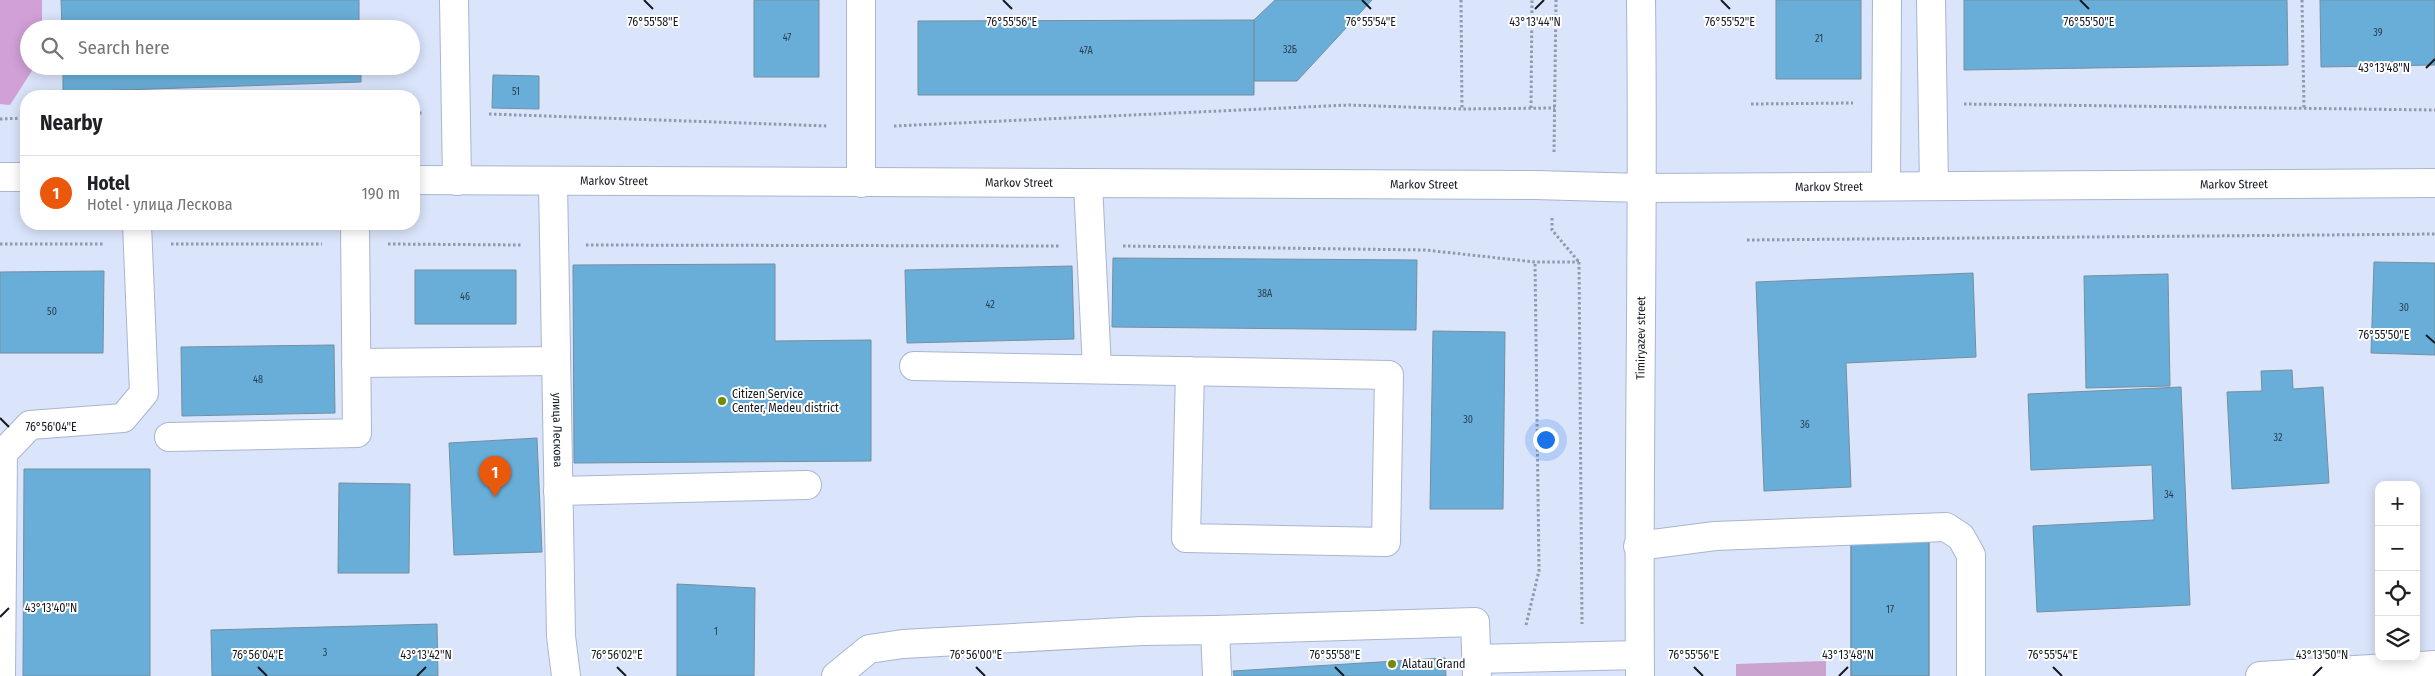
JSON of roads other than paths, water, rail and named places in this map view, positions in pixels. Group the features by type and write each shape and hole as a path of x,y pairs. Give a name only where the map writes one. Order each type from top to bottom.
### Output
{"street":[{"path":"454,0 457,181"},
{"path":"861,0 861,184"},
{"name":"Timiryazev street","path":"1640,665 1638,546 1642,188 1641,0"},
{"path":"1886,186 1887,0"},
{"path":"1931,0 1934,186"},
{"path":"0,177 20,177"},
{"name":"Markov Street","path":"420,180 1642,188 2435,183"},
{"name":"улица Лескова","path":"553,182 561,636 566,676"},
{"path":"1088,184 1097,369"},
{"path":"1,676 3,453 30,426 123,418 144,393 137,234"},
{"path":"169,437 357,433 355,234"},
{"path":"356,363 556,361"},
{"path":"914,366 1097,369 1390,375 1386,542 1186,538 1190,371"},
{"path":"558,491 807,485"},
{"path":"1638,546 1715,536 1946,527 1961,537 1971,555 1970,676"},
{"path":"836,676 869,650 903,644 1142,631 1475,622 1476,668 1582,656 1640,665"},
{"path":"1214,630 1217,676"},
{"path":"2260,676 2435,665"}],"place":[{"name":"Citizen Service Center, Medeu district","path":"722,401"},
{"name":"Hotel","path":"495,497"},
{"name":"Alatau Grand","path":"1392,664"}]}
